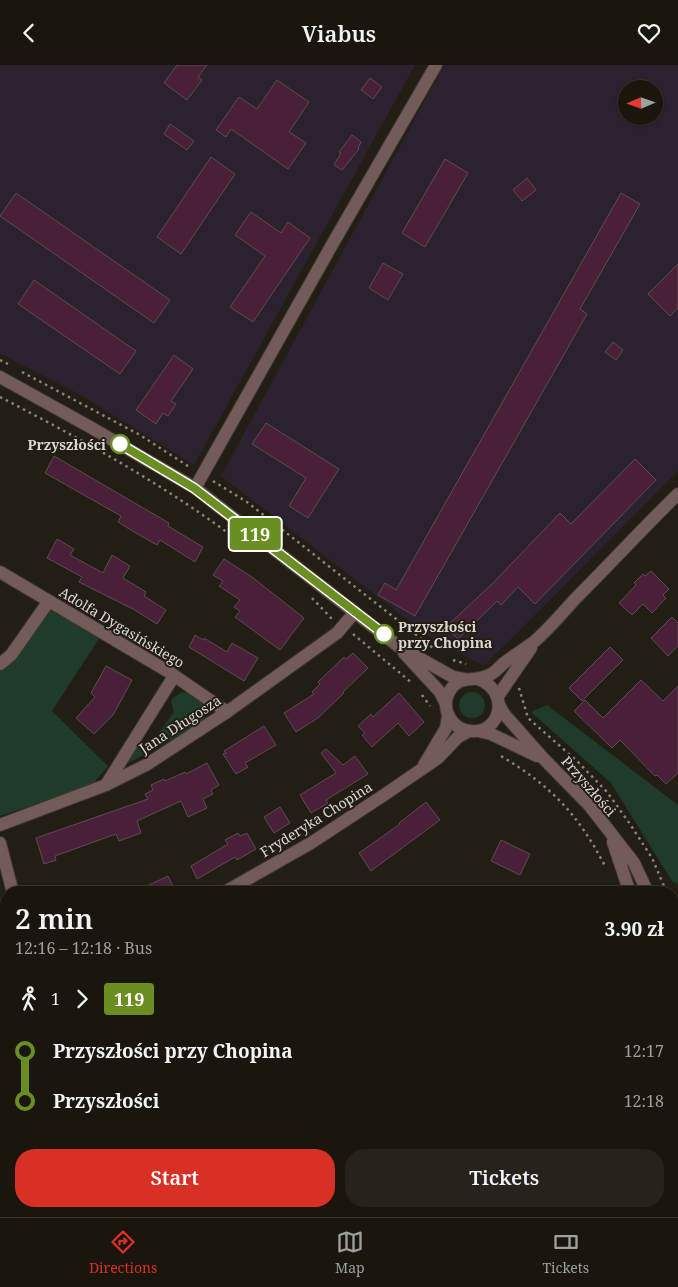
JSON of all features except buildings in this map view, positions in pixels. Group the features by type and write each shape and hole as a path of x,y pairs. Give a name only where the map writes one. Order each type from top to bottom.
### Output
{"street":[{"path":"194,488 436,65"},
{"path":"0,377 194,488 398,645 454,677 464,679 478,679 490,675 536,640 678,494"},
{"name":"Adolfa Dygasińskiego","path":"0,572 174,676 227,711"},
{"path":"0,664 11,655 49,601"},
{"name":"Jana Długosza","path":"0,825 106,785 146,765 227,711 336,633 355,612"},
{"path":"398,645 440,692 453,723 460,728 473,731 485,729 495,719 498,701 536,640"},
{"path":"106,785 174,676"},
{"path":"447,710 449,692 454,685 464,679"},
{"path":"478,679 486,682 493,688 498,701"},
{"name":"Przyszłości","path":"498,701 504,715 543,759 588,805 634,863 645,886"},
{"name":"Fryderyka Chopina","path":"423,767 446,728 447,710"},
{"name":"Przyszłości","path":"473,731 491,734 543,759"},
{"name":"Fryderyka Chopina","path":"235,886 311,843 438,758 458,737 473,731"},
{"name":"Przyszłości","path":"611,835 628,886"},
{"path":"0,843 11,886"}],"path":[{"path":"0,397 62,429 178,498 242,543"},
{"path":"308,595 332,619 343,625 418,688 434,711"},
{"path":"497,753 528,772 571,812 589,837 605,866"}],"shaded area":[{"path":"0,65 415,65 194,465 79,394 0,354"},
{"path":"444,65 678,65 678,471 484,666 431,638 221,476"}],"green space":[{"path":"42,606 100,637 52,711 108,766 91,786 0,816 0,665 19,638 35,608"},
{"path":"182,692 194,693 204,701 206,712 203,723 123,766 136,743 153,741 174,712 171,701"},
{"path":"472,692 481,696 485,705 481,714 472,718 463,714 459,705 463,696"},
{"path":"547,705 678,805 678,884 672,881 611,783 531,712"}],"bus line":[{"name":"119","path":"120,444 194,488 384,634"}],"place":[{"name":"Przyszłości","path":"120,444"},
{"name":"Przyszłości przy Chopina","path":"384,634"}]}
